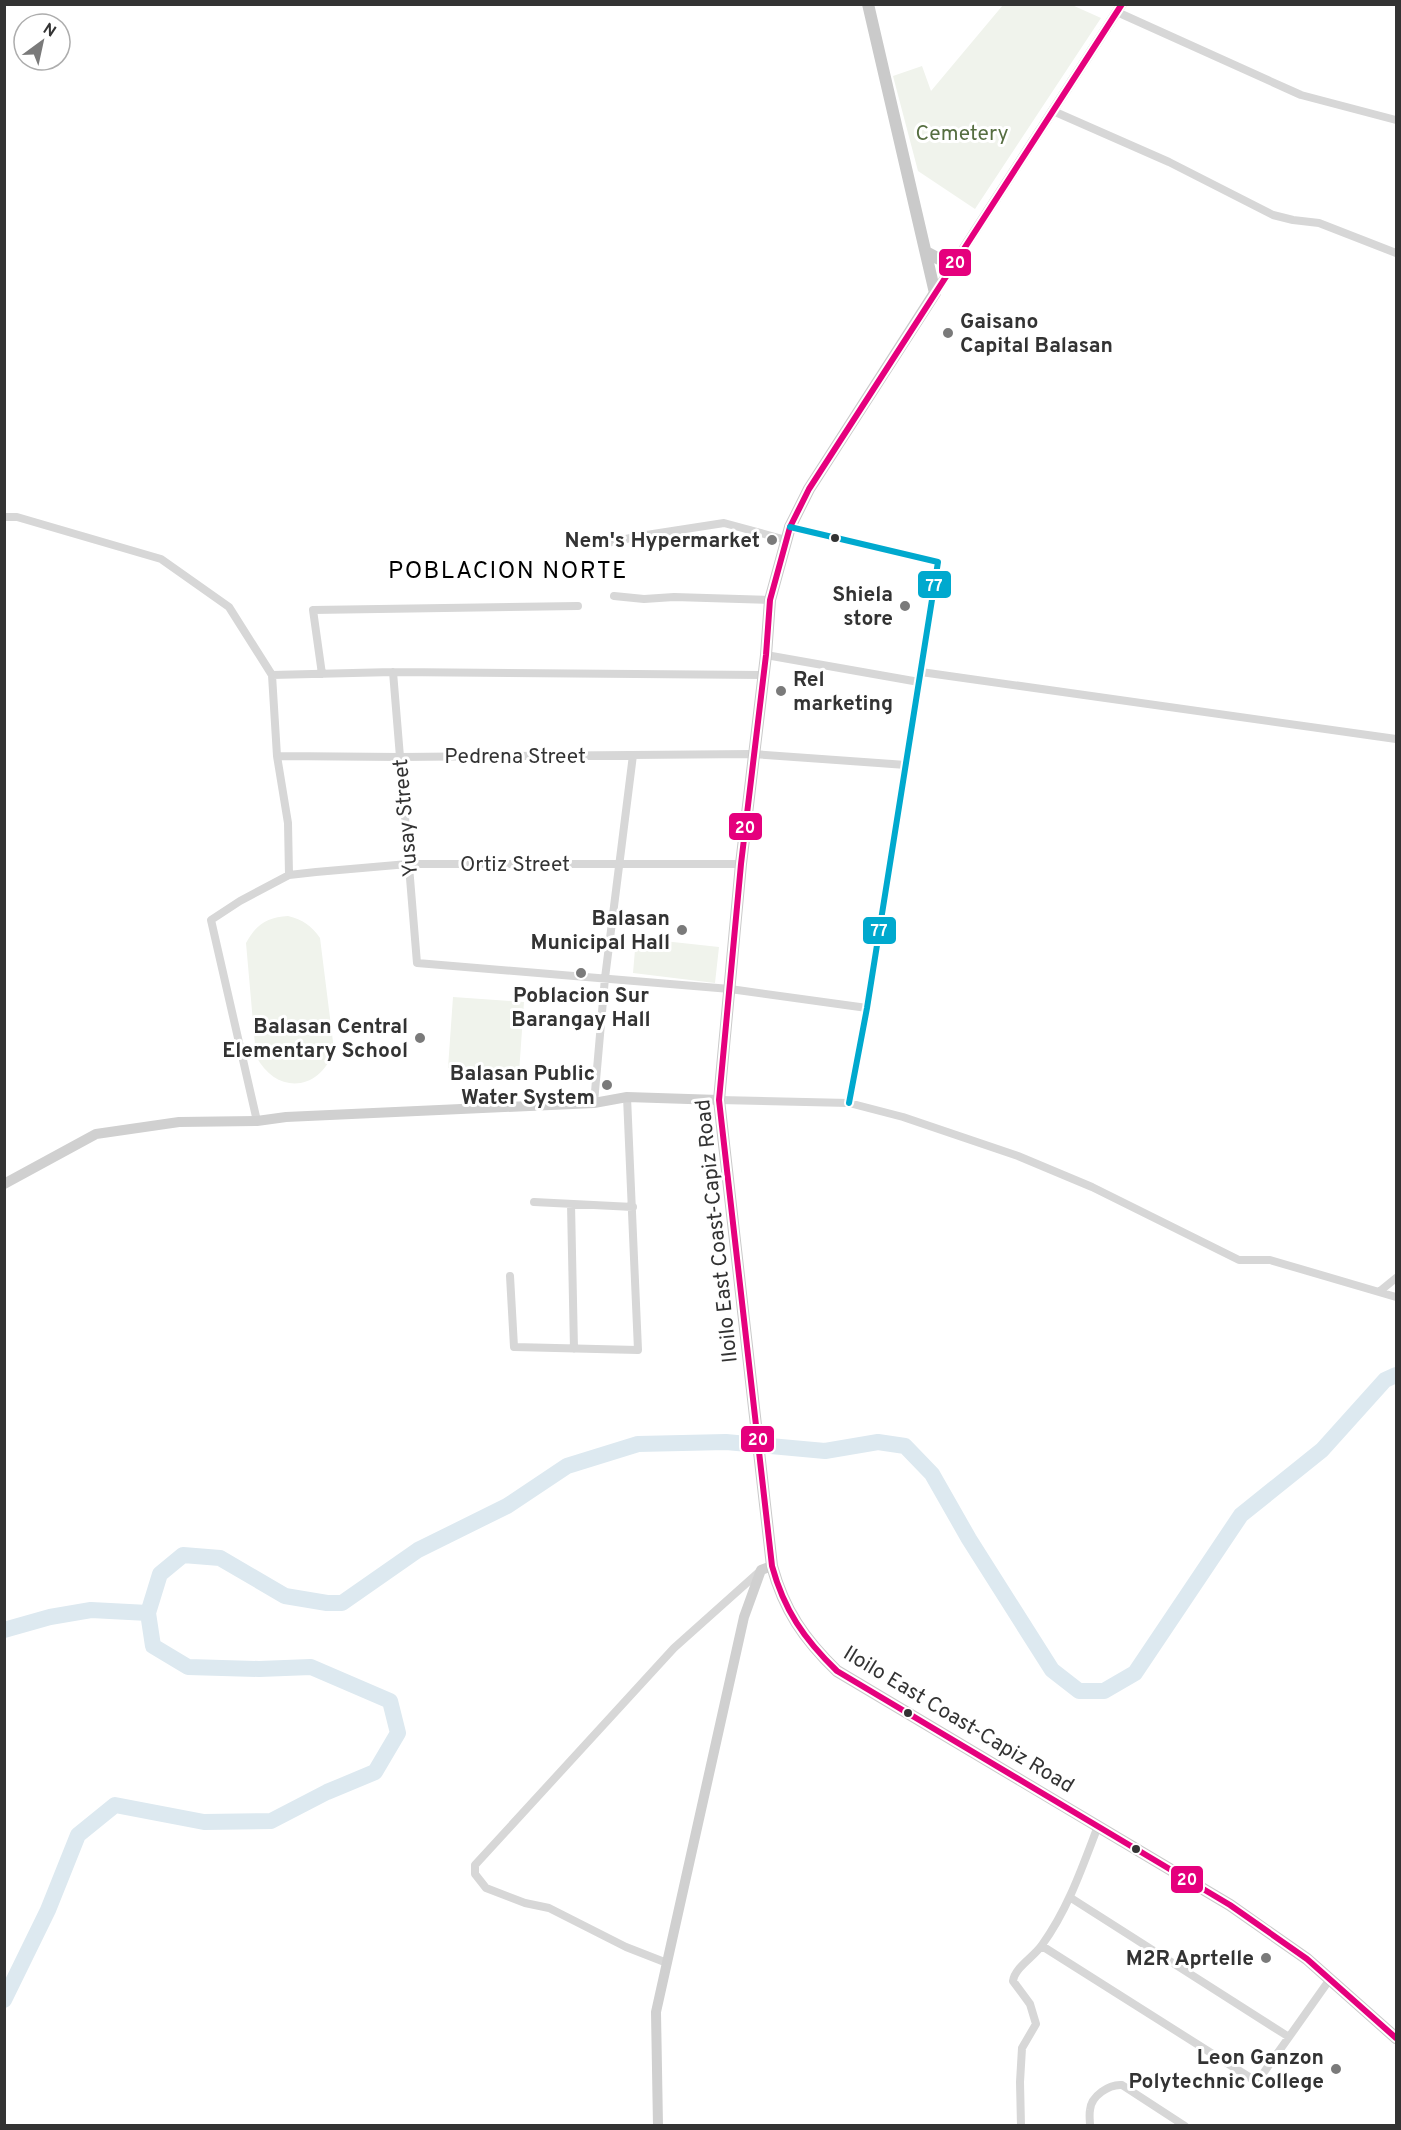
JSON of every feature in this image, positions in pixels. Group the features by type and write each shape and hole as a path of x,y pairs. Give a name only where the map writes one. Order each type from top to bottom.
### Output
{"main road":[{"path":"868,4 936,293"},
{"path":"926,252 943,261 957,260"},
{"name":"Iloilo East Coast-Capiz Road","path":"936,293 809,489 788,534 770,600 764,675 741,864 719,1101 756,1424 766,1568 794,1621 814,1649 837,1671 1230,1905 1307,1959 1396,2038"}],"street":[{"path":"936,293 1119,8 1301,95 1396,120"},
{"path":"1053,111 1169,162 1273,215 1319,223 1396,254"},
{"path":"4,517 17,517 161,559 229,607 272,675 277,756 288,823 289,875 211,920 257,1121"},
{"path":"593,546 724,523 938,562 867,1008 849,1103"},
{"path":"614,596 644,599 674,597 770,600"},
{"path":"322,674 313,610 578,606"},
{"path":"766,655 919,682"},
{"path":"272,675 393,672 764,675"},
{"name":"Yusay Street","path":"393,672 417,963 605,978"},
{"path":"921,672 1396,739"},
{"name":"Pedrena Street","path":"277,756 753,754 906,765"},
{"path":"594,1103 605,978 633,755"},
{"name":"Ortiz Street","path":"289,875 408,864 741,864"},
{"path":"605,978 730,989 867,1008"},
{"path":"4,1184 96,1134 179,1122 257,1121 594,1103 627,1097 849,1103 903,1117 1018,1156 1092,1187 1239,1260 1270,1260 1396,1297"},
{"path":"510,1276 514,1347 638,1350 627,1097"},
{"path":"534,1202 633,1207"},
{"path":"571,1204 574,1349"},
{"path":"1380,1291 1396,1278"},
{"path":"667,1963 626,1947 549,1908 525,1903 486,1888 475,1874 475,1865 674,1648 766,1568"},
{"path":"658,2126 656,2012 744,1617 766,1568"},
{"path":"1021,2126 1022,2048 1036,2024 1030,2004 1013,1981 1014,1973 1042,1946 1071,1898 1098,1826"},
{"path":"1071,1898 1289,2037"},
{"path":"1042,1946 1257,2082 1330,1979"},
{"path":"1090,2126 1090,2107 1101,2091 1115,2085 1122,2085 1185,2126"}],"green space":[{"name":"Cemetery","path":"1003,5 1072,5 1101,18 975,209 918,171 893,76 922,66 931,91"},
{"path":"288,916 306,924 320,938 334,1050 319,1074 308,1081 297,1083 286,1082 275,1077 265,1069 256,1056 246,943 258,926 274,918"},
{"path":"636,938 719,947 715,983 633,973"},
{"path":"453,997 524,1002 519,1073 448,1068"}],"waterway":[{"path":"4,2000 48,1910 78,1835 115,1805 204,1822 271,1821 327,1792 375,1772 398,1733 390,1701 311,1667 259,1669 188,1667 153,1646 148,1613 160,1574 183,1555 220,1558 285,1596 327,1603 342,1603 418,1550 507,1506 567,1466 638,1444 726,1442 825,1451 878,1442 905,1446 932,1474 969,1539 1052,1670 1079,1691 1104,1691 1135,1673 1241,1515 1322,1450 1385,1380 1396,1375"},
{"path":"4,1630 50,1617 91,1610 148,1613"}],"transit line":[{"name":"20","path":"1122,4 809,489 790,527 770,600 766,655 741,864 719,1100 772,1566 789,1610 797,1623 837,1671 1230,1905 1307,1959 1396,2038"},
{"name":"77","path":"790,527 938,562 867,1008 849,1103"}],"place":[{"name":"Gaisano Capital Balasan","path":"948,333"},
{"name":"Nem's Hypermarket","path":"772,540"},
{"name":"Shiela store","path":"905,606"},
{"name":"Rel marketing","path":"781,691"},
{"name":"Balasan Municipal Hall","path":"682,930"},
{"name":"Poblacion Sur Barangay Hall","path":"581,973"},
{"name":"Balasan Central Elementary School","path":"420,1038"},
{"name":"Balasan Public Water System","path":"607,1085"},
{"name":"M2R Aprtelle","path":"1266,1958"},
{"name":"Leon Ganzon Polytechnic College","path":"1336,2069"}],"district":[{"name":"POBLACION NORTE","path":"508,570"}]}
